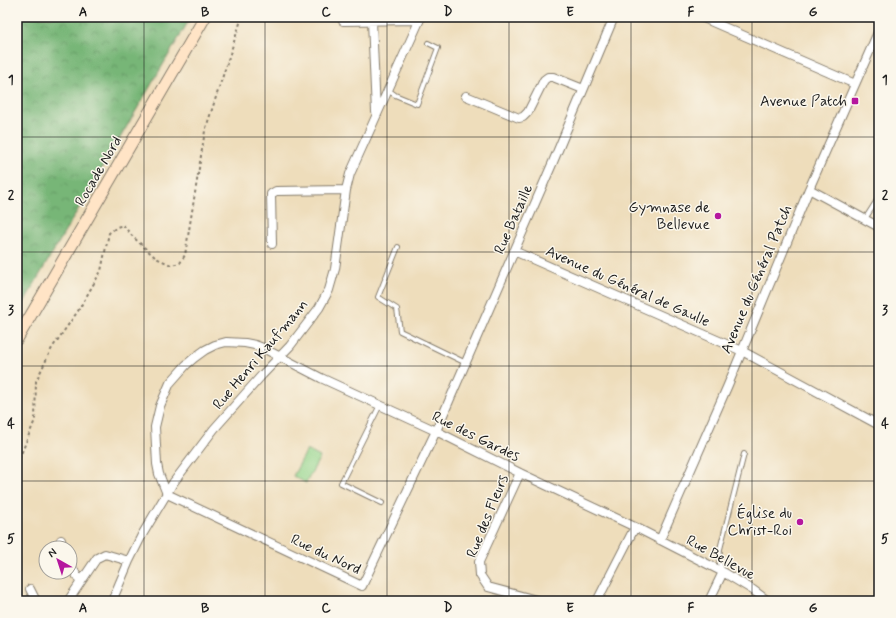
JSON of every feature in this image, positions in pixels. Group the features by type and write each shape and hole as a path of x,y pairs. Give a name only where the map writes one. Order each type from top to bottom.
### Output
{"main road":[{"name":"Rocade Nord","path":"17,339 205,17"}],"street":[{"name":"Rue Bataille","path":"436,431 614,17"},
{"path":"701,17 855,84"},
{"path":"343,21 420,18"},
{"name":"Rue Henri Kaufmann","path":"112,601 142,535 180,473 214,429 290,346 319,308 329,290 335,269 346,190 350,174 420,18"},
{"path":"372,21 376,115"},
{"name":"Avenue du Général Patch","path":"660,540 742,352 809,189 879,30"},
{"path":"466,96 519,118 523,117 528,112 544,80 548,78 553,77 583,89"},
{"path":"809,189 879,227"},
{"path":"272,244 271,194 276,191 346,190"},
{"name":"Avenue du Général de Gaulle","path":"514,251 742,352 879,425"},
{"name":"Rue des Gardes","path":"167,494 159,474 157,464 155,427 160,406 170,383 194,358 205,350 226,342 236,342 255,345 660,540"},
{"name":"Rue du Nord","path":"167,494 362,586 436,431"},
{"name":"Rue des Fleurs","path":"520,473 480,562 480,575 488,587 540,601"},
{"path":"598,601 635,527"},
{"name":"Rue Bellevue","path":"660,540 723,572 768,601"},
{"path":"68,601 97,558 105,554 129,561"},
{"path":"709,601 723,572"},
{"path":"78,578 80,582"},
{"path":"30,589 36,601"}],"lane":[{"path":"388,90 417,104 438,48 428,43"},
{"path":"865,220 879,197"},
{"path":"398,247 378,297 397,309 400,331 466,362"},
{"path":"380,405 341,483 382,502"},
{"path":"723,572 719,560 720,549 744,454"}],"path":[{"path":"17,464 36,420 36,381 52,348 78,311 101,271 109,233 117,226 123,225 133,237 156,258 171,265 180,263 185,255 205,131 243,17"}],"green space":[{"path":"17,17 191,17 17,315"},
{"path":"307,450 320,457 306,483 293,476"}],"place":[{"name":"Avenue Patch","path":"855,101"},
{"name":"Gymnase de Bellevue","path":"718,216"},
{"name":"Église du Christ-Roi","path":"800,522"}]}
